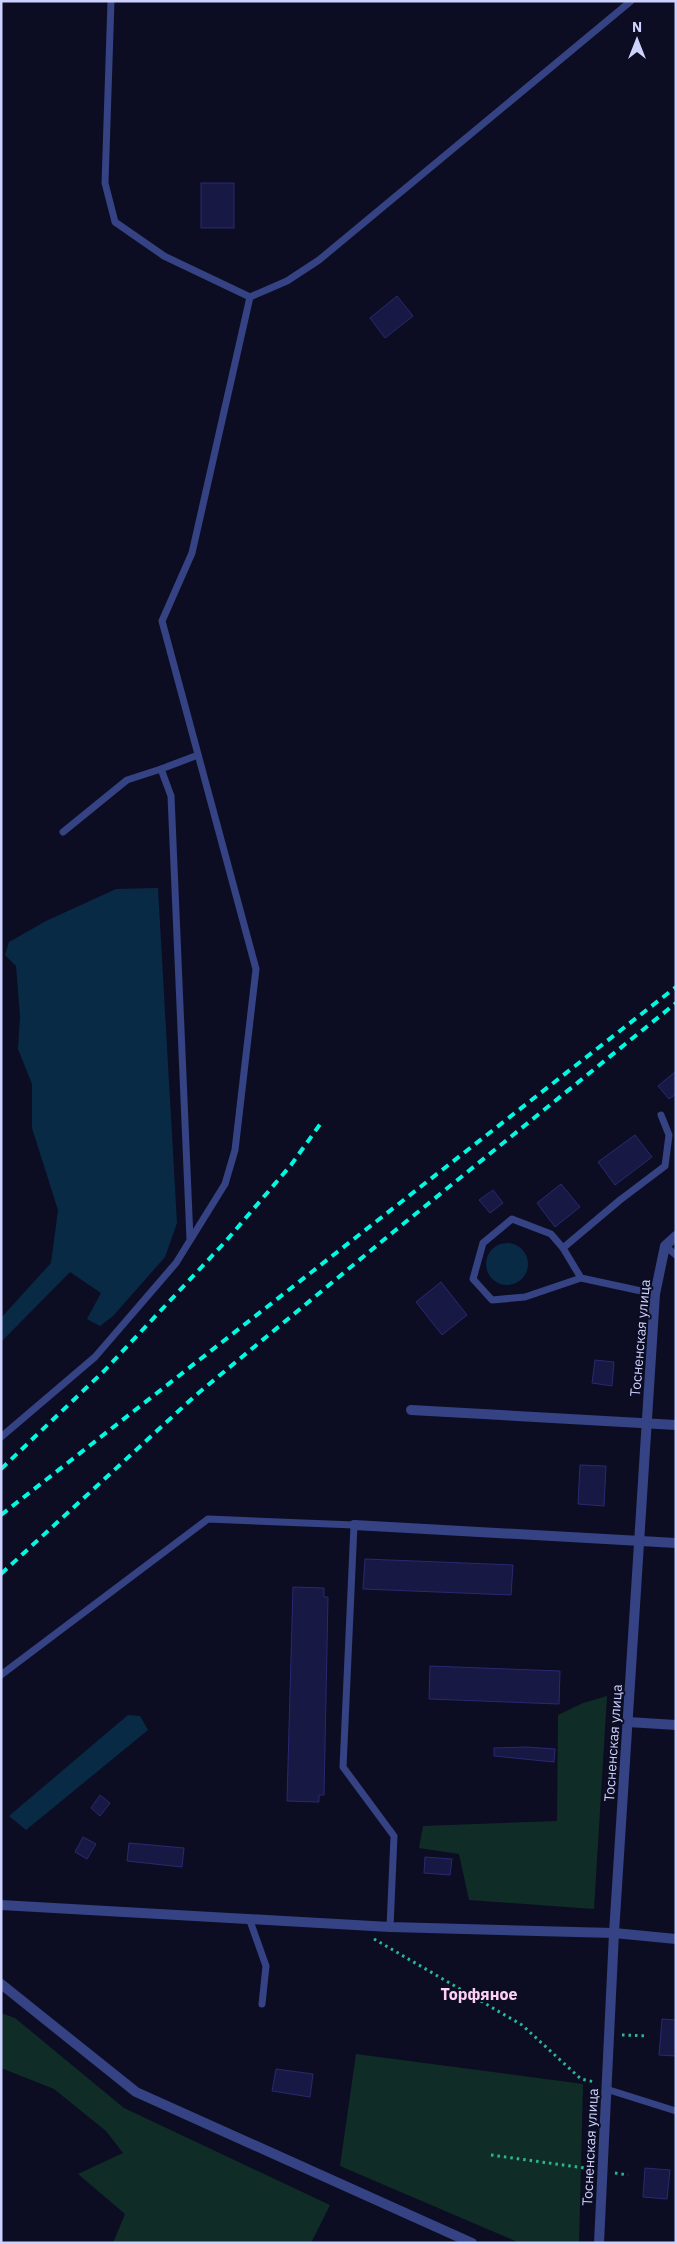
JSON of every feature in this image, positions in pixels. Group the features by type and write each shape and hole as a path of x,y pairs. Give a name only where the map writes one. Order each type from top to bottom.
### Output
{"street":[{"path":"665,1246 676,1236"},
{"name":"Тосненская улица","path":"600,2243 614,1933 646,1424 655,1294 665,1246"},
{"path":"411,1410 676,1425"},
{"path":"354,1525 676,1544"},
{"path":"628,1722 676,1725"},
{"path":"1,1905 390,1926 614,1933 676,1939"},
{"path":"1,1984 136,2092 472,2243"}],"lane":[{"path":"111,1 104,183 115,222 164,256 250,297 287,281 319,260 631,1"},
{"path":"1,1437 95,1357 176,1262 225,1184 235,1150 256,969 162,621 192,553 250,297"},
{"path":"63,832 127,780 198,755"},
{"path":"162,769 171,796 190,1239"},
{"path":"563,1248 620,1200 665,1166 669,1135 661,1115"},
{"path":"581,1278 563,1248 551,1234 512,1219 483,1243 474,1279 492,1300 525,1297 581,1278 655,1294"},
{"path":"665,1246 676,1255"},
{"path":"1,1674 208,1519 354,1525 343,1767 394,1836 390,1926"},
{"path":"249,1918 266,1966 262,2004"},
{"path":"606,2089 676,2111"}],"path":[{"path":"373,1938 522,2025 581,2080 592,2081"},
{"path":"619,2035 648,2036"},
{"path":"491,2155 588,2168"}],"green space":[{"path":"607,1696 594,1909 469,1900 459,1854 419,1848 423,1826 557,1821 558,1715 583,1703"},
{"path":"1,2013 15,2018 124,2108 330,2205 311,2243 113,2243 125,2214 78,2174 123,2153 106,2131 54,2089 1,2068"},
{"path":"356,2054 583,2084 579,2243 520,2243 340,2166"}],"water":[{"path":"158,888 177,1223 165,1257 113,1316 100,1326 87,1319 101,1293 70,1272 1,1342 1,1318 51,1263 58,1210 32,1128 32,1084 18,1049 20,1016 16,966 5,955 9,942 46,921 116,889"},
{"path":"507,1243 522,1249 528,1264 522,1279 507,1285 492,1279 486,1264 492,1249"},
{"path":"128,1715 140,1716 148,1730 26,1830 9,1816"}],"building":[{"path":"201,183 234,183 234,228 201,228"},
{"path":"397,296 413,316 385,338 370,318"},
{"path":"676,1071 676,1094 669,1099 658,1086"},
{"path":"635,1135 652,1157 615,1185 598,1162"},
{"path":"561,1184 580,1207 555,1227 537,1203"},
{"path":"493,1190 503,1203 490,1213 479,1200"},
{"path":"441,1282 467,1315 442,1335 416,1302"},
{"path":"595,1360 614,1362 612,1386 592,1383"},
{"path":"580,1465 606,1466 604,1506 578,1504"},
{"path":"365,1559 513,1565 511,1595 363,1589"},
{"path":"293,1587 324,1588 324,1597 328,1597 324,1795 319,1795 319,1802 287,1801"},
{"path":"430,1666 560,1671 559,1704 429,1699"},
{"path":"527,1747 555,1749 554,1762 494,1756 494,1748"},
{"path":"100,1795 110,1803 100,1816 91,1808"},
{"path":"83,1837 96,1844 87,1859 75,1852"},
{"path":"129,1843 184,1848 182,1867 127,1861"},
{"path":"425,1857 452,1859 450,1875 424,1873"},
{"path":"662,2019 676,2020 676,2056 659,2055"},
{"path":"276,2069 313,2074 310,2097 272,2091"},
{"path":"645,2168 670,2170 667,2199 643,2197"}],"railway":[{"path":"1,1515 676,987"},
{"path":"1,1574 196,1395 676,1003"},
{"path":"1,1469 104,1371 226,1241 291,1165 321,1123"}],"district":[{"name":"Торфяное","path":"479,1994"}]}
